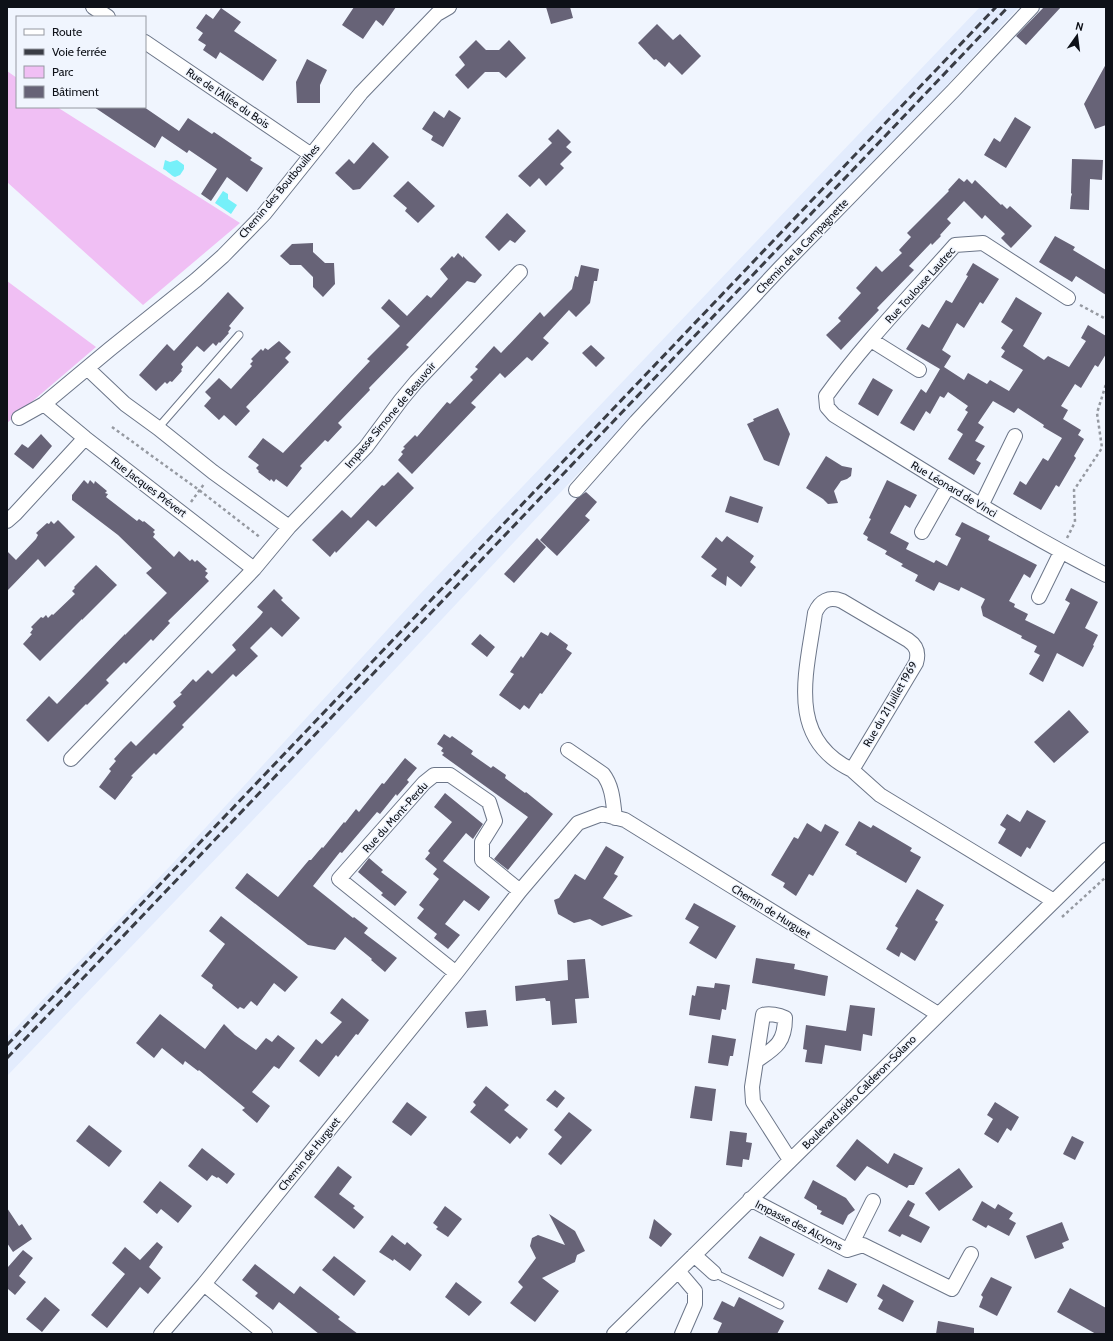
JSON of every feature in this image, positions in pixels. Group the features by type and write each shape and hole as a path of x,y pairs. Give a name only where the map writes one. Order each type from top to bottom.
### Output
{"street":[{"path":"93,7 106,16"},
{"name":"Chemin des Boutbouilhes","path":"19,418 44,404 196,280 223,256 264,214 310,154 361,93 437,14 449,7"},
{"name":"Chemin de la Campagnette","path":"576,490 636,422 781,267 923,123 1032,7"},
{"name":"Rue de l'Allée du Bois","path":"146,43 310,154"},
{"name":"Rue Toulouse Lautrec","path":"833,386 871,340 955,245 983,243 1068,298"},
{"name":"Impasse Simone de Beauvoir","path":"289,527 366,447 416,382 520,272"},
{"path":"871,340 919,370"},
{"path":"71,759 254,569 289,527 213,472 125,404 87,368"},
{"name":"Rue Léonard de Vinci","path":"833,386 826,396 827,407 834,415 981,506 1061,552 1106,575"},
{"name":"Rue Jacques Prévert","path":"44,404 85,438 254,569"},
{"path":"981,506 1015,436"},
{"path":"7,521 85,438"},
{"path":"922,532 948,486"},
{"path":"1040,597 1061,552"},
{"name":"Rue du 21 Juillet 1969","path":"852,770 916,663 918,657 917,651 912,642 842,601 831,599 821,603 815,613 805,689 806,710 809,724 821,746 836,761 852,770 880,795 1054,901"},
{"path":"568,750 603,774 607,780 610,788 608,816"},
{"name":"Rue du Mont-Perdu","path":"456,972 339,879 424,783 434,775 450,775 489,802 495,820 482,842 482,860 520,891"},
{"name":"Chemin de Hurguet","path":"161,1334 204,1284 520,891 578,823 608,816 625,820 938,1014"},
{"name":"Boulevard Isidro Calderon-Solano","path":"614,1334 1106,850"},
{"path":"756,1061 752,1087 753,1102 790,1160"},
{"name":"Impasse des Alcyons","path":"750,1199 847,1250 863,1245 952,1289 971,1254"},
{"name":"Impasse des Alcyons","path":"849,1249 874,1201"},
{"path":"694,1255 714,1273"},
{"path":"678,1270 695,1291 695,1304 682,1334"},
{"path":"204,1284 265,1334"}],"lane":[{"path":"158,428 239,335"},
{"path":"714,1273 780,1305"}],"path":[{"path":"1068,298 1106,319"},
{"path":"1061,552 1075,522 1074,490 1102,448 1097,413 1106,384"},
{"path":"112,427 199,490 273,547"},
{"path":"183,513 213,472"}],"shaded area":[{"path":"980,7 1019,7 837,205 662,384 296,775 7,1076 7,1037 173,863 421,593"}],"green space":[{"path":"7,71 16,77 16,108 59,108 240,223 143,305 7,182"},
{"path":"7,281 96,347 7,423"}],"water":[{"path":"165,160 170,162 177,160 184,165 184,169 180,175 175,177 163,169"},
{"path":"223,191 228,194 228,199 237,205 231,214 215,203"}],"building":[{"path":"354,7 396,7 383,26 376,20 363,39 342,25"},
{"path":"546,7 570,7 573,18 551,24"},
{"path":"1044,7 1061,7 1026,45 1016,36"},
{"path":"221,8 241,22 234,31 277,60 263,81 220,52 216,59 203,50 206,45 198,40 203,33 196,28 206,14 213,19"},
{"path":"657,24 673,40 680,34 701,56 682,75 669,62 665,67 656,59 654,60 638,43"},
{"path":"476,40 486,50 499,50 509,40 526,58 506,78 499,72 485,72 468,89 455,75 465,65 459,57"},
{"path":"307,59 327,70 320,85 320,103 297,103 296,82"},
{"path":"1106,64 1106,125 1095,129 1084,104"},
{"path":"95,108 145,108 179,131 188,118 212,134 214,132 252,158 250,160 263,168 247,192 227,177 211,201 201,194 217,169 189,150 187,153 162,136 155,148"},
{"path":"449,110 461,118 443,147 431,140 433,136 422,129 434,111 444,118"},
{"path":"1015,117 1031,127 1006,168 984,155 994,138 1000,142"},
{"path":"558,129 571,142 566,147 572,152 560,164 564,168 546,186 539,178 530,187 518,176 552,143 548,139"},
{"path":"373,142 389,157 360,189 353,190 335,173 349,159 354,164"},
{"path":"1072,159 1103,160 1102,180 1090,179 1089,210 1070,209 1072,194"},
{"path":"959,178 964,182 967,179 972,184 975,180 1001,205 1002,204 1007,209 1010,206 1032,226 1011,248 1001,238 1005,234 985,215 982,219 964,201 947,219 951,223 940,235 941,236 932,245 931,243 909,266 914,270 877,308 879,310 841,350 826,335 841,321 838,318 861,293 856,288 876,266 882,272 902,253 899,250 911,237 907,233 949,191 948,190"},
{"path":"408,181 435,206 418,223 405,211 407,208 393,196"},
{"path":"507,213 526,231 515,243 510,240 499,251 485,237"},
{"path":"1055,236 1075,247 1073,250 1106,270 1106,295 1076,276 1072,282 1039,262"},
{"path":"313,243 313,252 325,263 334,263 335,284 323,297 313,287 313,277 301,265 290,265 280,256 292,244"},
{"path":"458,253 482,275 475,283 467,281 406,345 409,347 369,388 370,390 338,423 342,427 328,442 325,440 300,466 302,468 287,487 276,479 274,482 271,479 270,481 258,472 259,471 256,468 259,465 248,457 263,438 283,453 370,361 367,359 400,326 381,308 389,299 407,316 427,295 431,298 448,279 440,269 452,256 454,258"},
{"path":"973,263 999,279 983,304 980,302 964,328 957,323 942,350 951,356 944,367 964,380 968,373 987,384 990,380 1009,391 1023,370 1001,357 1005,351 1001,348 1013,330 1001,322 1016,297 1042,313 1023,346 1044,360 1048,356 1069,367 1086,341 1081,338 1088,325 1106,336 1106,354 1098,367 1095,365 1081,388 1075,384 1061,406 1068,410 1063,419 1081,430 1078,435 1084,439 1074,456 1076,458 1059,487 1056,485 1041,510 1013,494 1020,481 1026,485 1043,458 1048,461 1062,438 1043,427 1044,425 1018,408 1014,413 993,401 978,423 984,427 975,441 985,446 976,460 981,463 974,475 948,459 963,434 957,430 968,412 965,410 968,406 948,392 944,398 940,396 930,414 926,411 914,431 900,423 921,389 926,393 940,369 906,349 922,324 929,328 946,300 952,303 968,276 966,275"},
{"path":"581,265 599,269 597,281 594,281 590,303 576,317 569,310 543,338 549,343 532,361 527,357 505,378 500,373 471,403 476,407 412,474 398,460 403,454 401,452 405,448 403,447 415,435 417,437 447,402 450,404 473,380 470,377 478,369 475,367 494,346 501,353 540,312 544,317 572,289 575,276 578,277"},
{"path":"228,292 244,308 229,326 231,328 228,332 229,333 220,343 219,342 216,346 213,343 204,352 197,346 181,364 183,367 181,370 182,371 172,382 170,381 167,384 165,382 156,391 139,375 167,344 174,351"},
{"path":"279,341 291,352 285,358 289,362 246,407 250,411 236,426 224,415 219,420 204,406 211,398 205,392 219,378 231,389 252,366 250,364 253,361 251,359 261,349 263,351 265,348 268,350"},
{"path":"591,345 605,358 596,367 582,353"},
{"path":"873,378 893,390 878,416 858,404"},
{"path":"778,408 790,434 779,466 764,460 747,424 754,421 753,419"},
{"path":"41,434 52,446 33,469 14,454 22,444 28,448"},
{"path":"826,456 842,466 852,468 851,476 841,481 834,491 838,503 828,504 806,488"},
{"path":"398,472 414,488 376,527 368,520 336,553 335,551 330,557 312,540 342,510 351,518 382,485 384,486"},
{"path":"84,480 88,484 90,480 94,484 95,481 107,491 105,493 108,494 106,497 137,521 139,519 143,522 144,521 155,530 153,532 155,534 153,537 174,557 179,551 190,561 192,559 195,562 197,560 207,569 205,571 208,573 205,577 209,581 168,621 170,623 153,641 151,639 126,664 124,662 106,680 109,683 48,742 26,720 49,696 57,704 167,593 146,573 152,568 118,535 72,500 72,495"},
{"path":"887,480 917,495 910,508 905,505 890,533 909,543 906,549 934,563 936,560 947,566 961,538 955,535 962,522 990,536 988,540 1037,565 1030,578 1024,574 1009,601 1015,604 1014,607 1028,614 1025,620 1054,634 1070,603 1065,600 1071,588 1098,602 1085,628 1098,635 1083,667 1057,653 1043,682 1029,674 1040,655 1034,652 1037,646 1021,638 1022,636 983,616 981,607 985,599 961,587 959,591 939,582 934,591 915,581 918,575 901,566 903,564 885,554 887,551 867,540 868,537 863,534 871,519 869,518"},
{"path":"586,492 597,502 585,516 590,520 557,556 540,540 577,498"},
{"path":"730,496 763,507 758,523 725,512"},
{"path":"58,520 75,537 45,567 38,559 7,591 7,551 16,560 36,539 38,535 36,533 47,523 49,524 51,521 54,524"},
{"path":"727,536 754,556 750,562 756,567 741,587 727,576 726,586 711,576 717,569 701,557 716,537 722,542"},
{"path":"537,538 546,547 514,583 504,574"},
{"path":"96,565 117,585 40,661 23,644 32,634 30,633 33,629 31,627 41,617 43,618 46,615 48,618 52,614 53,615 75,594 72,591 75,588 74,587"},
{"path":"274,589 283,598 281,600 300,618 282,637 271,627 250,648 258,656 236,677 233,674 182,725 184,727 156,755 154,753 131,776 133,777 115,800 99,787 111,771 109,769 116,761 114,759 131,741 136,746 176,706 173,702 182,694 180,693 193,679 196,682 208,670 212,674 236,650 232,645 263,612 257,607"},
{"path":"541,632 548,636 550,632 568,645 566,649 572,653 529,709 524,705 520,710 499,695 514,674 510,672 521,656 523,658"},
{"path":"480,634 495,647 487,657 471,644"},
{"path":"1069,710 1089,732 1054,763 1034,742"},
{"path":"444,734 450,738 452,736 473,751 471,754 491,768 493,766 506,775 505,778 525,793 526,792 553,814 508,870 494,859 528,817 442,755 444,753 441,751 443,748 437,744"},
{"path":"405,758 417,768 407,780 409,782 397,796 396,794 380,814 377,812 342,853 340,852 313,886 368,928 364,933 397,958 385,972 371,960 372,959 345,937 335,950 308,945 235,888 247,873 278,897 309,860 311,860 322,847 323,848 356,809 359,812 382,783 384,784"},
{"path":"445,793 483,824 473,839 466,833 443,861 490,897 479,911 464,900 445,924 460,935 448,949 434,938 437,934 417,918 424,909 419,905 439,879 433,874 437,869 425,859 430,853 428,851 452,822 434,807"},
{"path":"1027,810 1046,821 1030,849 1027,847 1021,857 998,843 1006,829 1000,825 1007,814 1020,822"},
{"path":"859,821 871,828 873,825 912,848 910,851 921,857 906,883 856,854 857,852 845,845"},
{"path":"807,823 821,832 825,824 839,832 813,876 809,874 796,896 783,887 785,883 771,875 794,837 798,839"},
{"path":"606,846 624,857 614,874 618,876 603,898 633,916 602,926 590,919 574,923 558,914 554,900 559,898 575,874 585,880"},
{"path":"369,858 383,870 381,872 407,892 395,906 381,895 383,893 358,872"},
{"path":"917,889 944,905 935,920 938,922 915,961 901,952 899,957 886,949 898,928 895,926"},
{"path":"694,903 736,926 716,959 689,943 699,927 685,919"},
{"path":"221,916 298,977 285,992 274,983 257,1006 251,1001 244,1009 240,1007 238,1009 212,988 213,985 201,976 225,944 209,931"},
{"path":"756,958 795,964 794,969 828,976 825,996 752,983"},
{"path":"585,959 589,998 575,999 577,1023 552,1025 550,1001 546,1001 545,998 516,1001 515,986 568,980 567,960"},
{"path":"715,983 730,985 726,1010 722,1009 720,1020 689,1015 692,995 695,996 697,986 714,988"},
{"path":"342,998 369,1020 358,1035 356,1034 338,1057 336,1055 319,1077 299,1061 316,1039 322,1044 342,1022 330,1013"},
{"path":"850,1005 875,1008 872,1036 863,1034 861,1051 825,1045 822,1064 805,1062 807,1050 803,1049 806,1025 846,1031"},
{"path":"486,1010 488,1026 467,1028 465,1012"},
{"path":"160,1014 205,1049 224,1024 235,1035 256,1050 266,1038 272,1042 278,1035 295,1048 279,1069 274,1066 252,1092 270,1106 257,1123 242,1110 245,1108 199,1070 198,1071 185,1061 183,1065 162,1048 154,1058 136,1043"},
{"path":"712,1035 736,1039 733,1056 730,1056 728,1066 708,1063"},
{"path":"486,1086 509,1105 504,1110 528,1129 520,1139 517,1136 510,1144 470,1112 476,1105 473,1102"},
{"path":"695,1086 716,1089 712,1121 690,1118"},
{"path":"555,1090 565,1098 557,1108 546,1100"},
{"path":"407,1102 427,1117 411,1136 392,1122"},
{"path":"995,1102 1019,1117 1011,1131 1007,1128 998,1143 984,1134 993,1119 987,1115"},
{"path":"569,1112 592,1130 561,1165 548,1154 562,1137 554,1130"},
{"path":"89,1125 122,1151 109,1167 76,1141"},
{"path":"730,1131 747,1133 746,1142 752,1143 749,1160 743,1159 742,1167 726,1165"},
{"path":"1072,1136 1084,1142 1075,1160 1063,1154"},
{"path":"857,1139 888,1164 894,1153 923,1168 914,1185 909,1185 907,1188 867,1166 855,1181 836,1166"},
{"path":"202,1148 235,1174 227,1184 218,1177 217,1178 212,1175 207,1181 188,1166"},
{"path":"338,1166 352,1177 339,1194 355,1206 353,1208 364,1217 354,1229 314,1197"},
{"path":"959,1168 973,1187 939,1211 925,1193"},
{"path":"813,1180 846,1198 855,1210 848,1215 843,1225 820,1214 822,1211 817,1209 817,1206 804,1198"},
{"path":"160,1181 192,1206 178,1223 161,1209 157,1214 143,1202"},
{"path":"908,1200 915,1204 909,1216 930,1227 921,1243 902,1234 900,1237 888,1231"},
{"path":"982,1201 995,1209 998,1204 1013,1213 1009,1219 1016,1223 1009,1236 988,1225 986,1228 972,1220"},
{"path":"445,1206 462,1219 448,1237 436,1229 438,1227 433,1223"},
{"path":"7,1208 19,1226 22,1224 32,1239 13,1252 7,1243"},
{"path":"549,1214 575,1231 585,1251 577,1255 575,1262 542,1278 559,1291 535,1322 510,1303 523,1287 518,1282 536,1258 530,1246 532,1238 538,1235 565,1245"},
{"path":"654,1219 672,1234 661,1247 649,1238"},
{"path":"1062,1222 1069,1240 1062,1243 1064,1248 1035,1259 1026,1236"},
{"path":"392,1235 405,1245 407,1242 422,1255 410,1271 394,1259 393,1261 379,1252"},
{"path":"760,1236 795,1254 783,1277 748,1258"},
{"path":"157,1242 163,1247 149,1267 161,1278 148,1294 140,1287 107,1328 91,1315 125,1274 112,1263 125,1247 140,1260"},
{"path":"23,1250 33,1258 19,1276 26,1282 15,1295 8,1289 7,1291 7,1266 8,1267"},
{"path":"334,1256 366,1281 354,1296 322,1270"},
{"path":"255,1264 294,1294 300,1286 340,1317 338,1319 358,1334 319,1334 279,1302 273,1310 255,1296 258,1293 242,1280"},
{"path":"828,1269 857,1284 847,1303 818,1289"},
{"path":"991,1277 1012,1287 997,1316 979,1307 983,1297 981,1295"},
{"path":"456,1282 482,1302 469,1316 445,1297"},
{"path":"883,1284 914,1301 903,1322 878,1309 883,1300 877,1296"},
{"path":"1070,1288 1106,1308 1106,1334 1096,1334 1057,1312"},
{"path":"45,1297 60,1310 42,1332 26,1319"},
{"path":"739,1297 784,1321 777,1334 717,1334 722,1323 713,1319 722,1301 734,1307"},
{"path":"938,1321 974,1328 974,1334 936,1334"}],"railway":[{"path":"7,1045 996,7"},
{"path":"7,1058 1008,7"}]}
